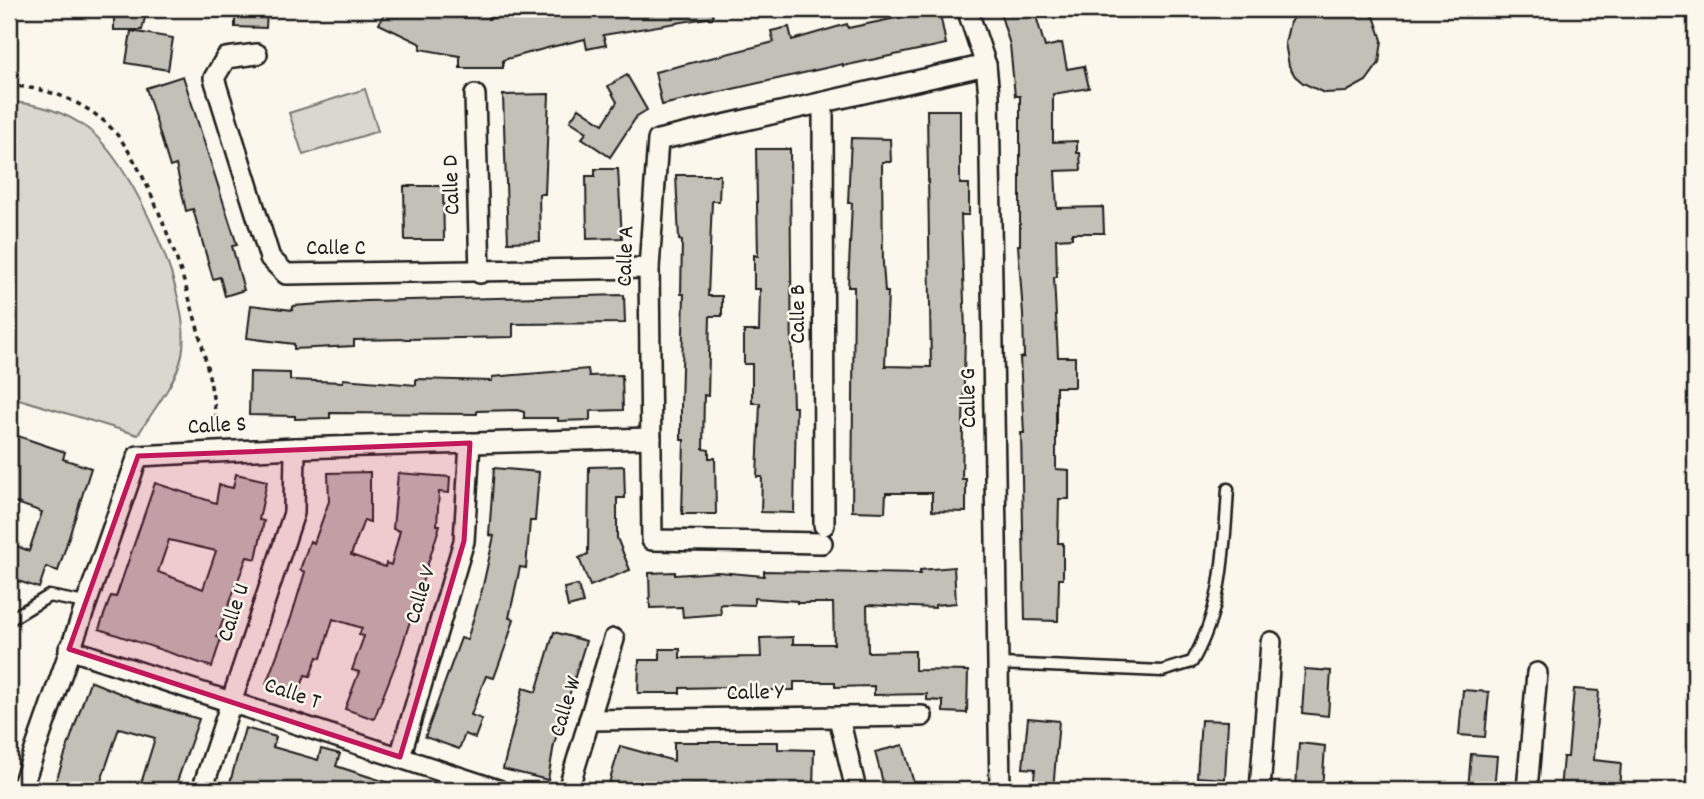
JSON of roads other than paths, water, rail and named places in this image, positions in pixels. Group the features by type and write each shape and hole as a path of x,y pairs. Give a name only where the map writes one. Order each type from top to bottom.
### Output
{"street":[{"name":"Calle G","path":"967,9 986,65 989,95 1000,790"},
{"name":"Calle C","path":"257,54 226,58 214,78 270,258 286,274 480,273 649,268"},
{"name":"Calle A","path":"823,534 652,540 649,268 658,140 986,65"},
{"name":"Calle D","path":"475,95 480,273"},
{"name":"Calle B","path":"823,102 823,534"},
{"name":"Calle S","path":"22,790 138,456 295,448 652,438"},
{"name":"Calle V","path":"400,757 464,541 470,443"},
{"name":"Calle U","path":"202,790 294,513 295,448"},
{"name":"Calle W","path":"568,790 614,639"},
{"path":"1260,790 1271,642"},
{"name":"Calle T","path":"69,649 498,790"},
{"path":"1527,790 1537,673"},
{"name":"Calle Y","path":"589,720 922,716"},
{"path":"839,718 856,790"}],"lane":[{"path":"1000,664 1162,671 1192,662 1206,636 1222,579 1228,489"},
{"path":"9,620 49,596 85,603"}]}
